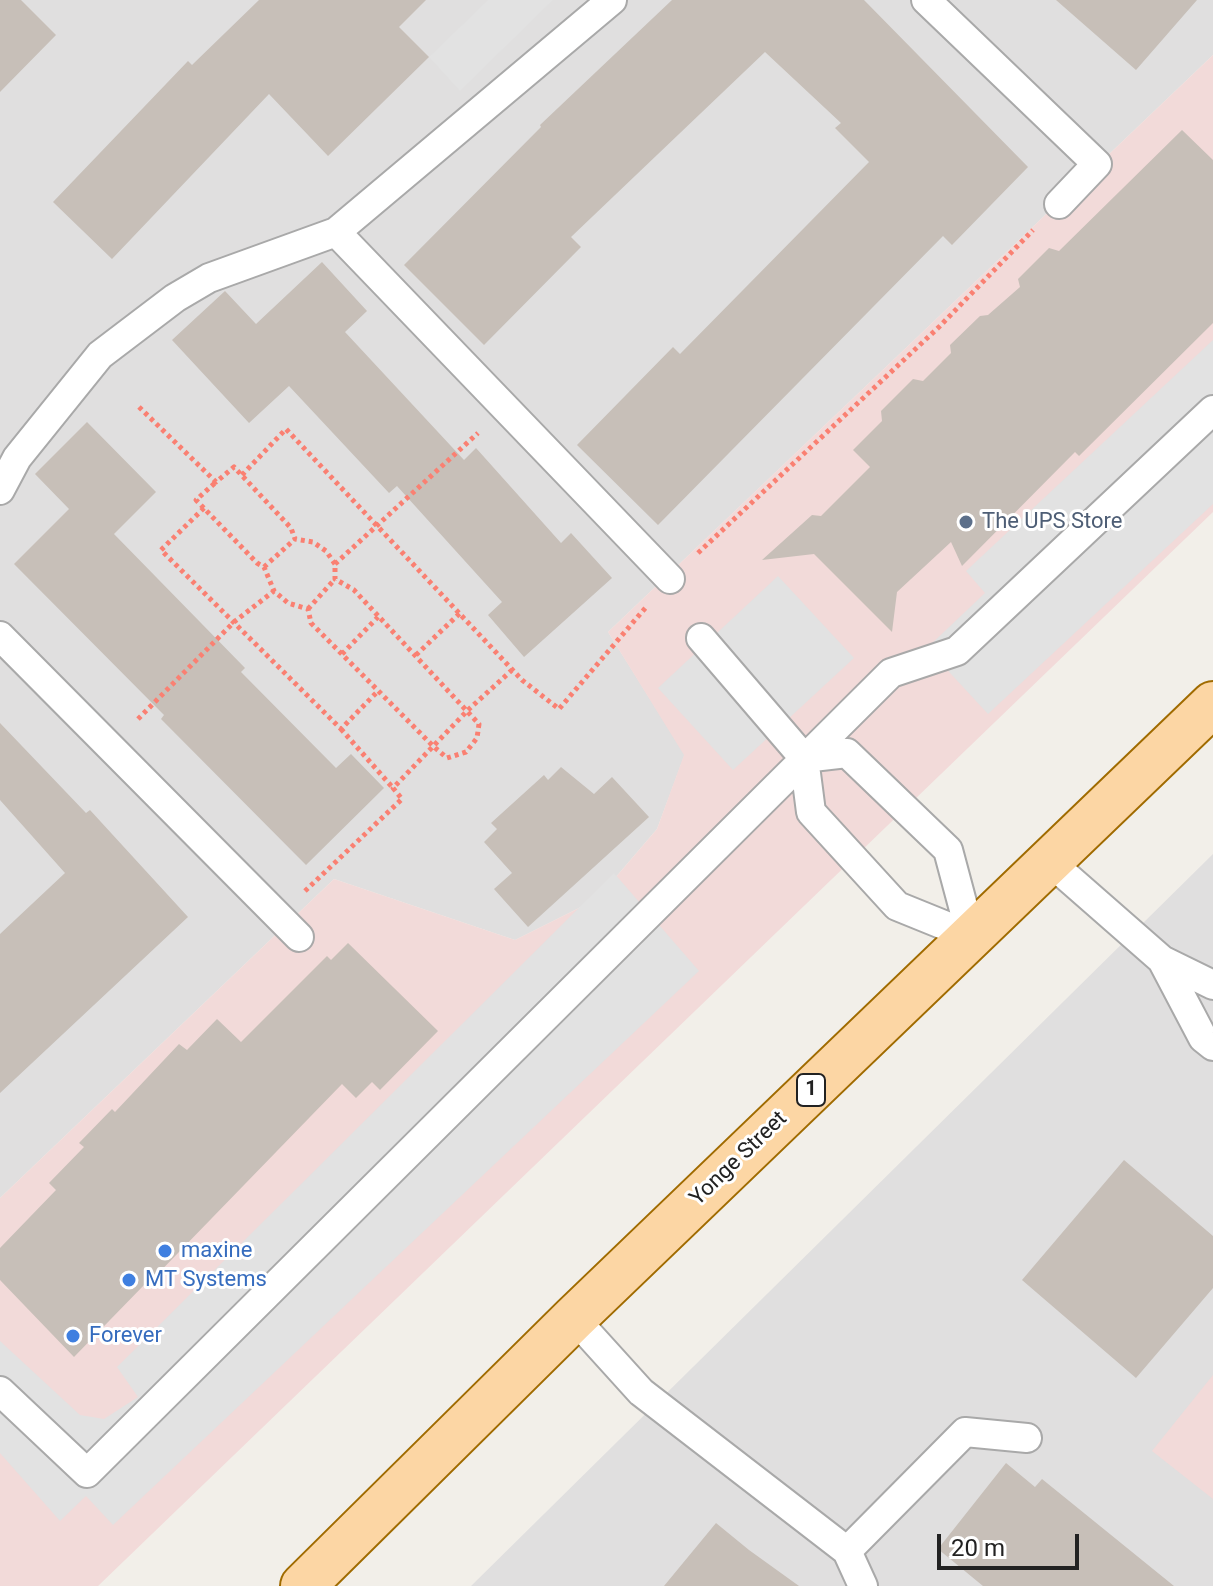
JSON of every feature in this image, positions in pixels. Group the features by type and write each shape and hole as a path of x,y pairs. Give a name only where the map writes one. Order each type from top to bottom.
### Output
{"main road":[{"name":"Yonge Street","path":"303,1586 574,1318 1213,704"}],"lane":[{"path":"0,490 17,458 100,355 175,298 209,278 336,232 612,0"},
{"path":"926,0 1097,164 1059,204"},
{"path":"336,232 670,579"},
{"path":"0,1391 87,1473 891,673 957,651 1213,410"},
{"path":"0,636 299,937"},
{"path":"701,638 804,758 811,812 897,906 971,936"},
{"path":"804,758 847,753 948,850 971,936"},
{"path":"1049,861 1162,960 1213,985"},
{"path":"1162,960 1203,1038 1213,1046"},
{"path":"574,1318 641,1392 847,1551 863,1586"},
{"path":"847,1551 965,1432 1027,1438"}],"path":[{"path":"242,475 286,429 512,670 559,709 670,579 940,326 1059,204"},
{"path":"139,407 216,482"},
{"path":"335,564 505,408"},
{"path":"295,539 291,528 234,467 196,500 264,567 274,591 288,603 308,609"},
{"path":"204,508 161,550 341,729 402,799 278,916"},
{"path":"295,539 313,542 326,551 335,564 335,579 308,609"},
{"path":"264,567 295,539"},
{"path":"308,609 311,623 433,746 447,758 466,752 477,738 479,724 354,590 335,579"},
{"path":"110,747 234,622 274,591"},
{"path":"416,655 460,613"},
{"path":"342,654 378,617"},
{"path":"393,788 468,710 512,670"},
{"path":"341,729 377,692"}],"shaded area":[{"path":"0,0 1213,0 1213,55 608,632 685,754 657,829 597,899 515,940 334,879 0,1198"},
{"path":"488,0 553,0 460,91 429,57"},
{"path":"1213,55 1213,512 98,1586 0,1586 0,1198 334,879 515,940 597,899 657,829 684,755 608,632"},
{"path":"1213,340 1213,504 988,714 927,648 985,593 966,571"},
{"path":"778,576 854,658 733,770 658,688"},
{"path":"1213,854 1213,1586 471,1586"},
{"path":"614,873 699,971 113,1525 86,1496 60,1521 0,1453 0,1341 80,1415 104,1419 138,1397 117,1367"},
{"path":"1213,1375 1213,1499 1152,1451"}],"building":[{"path":"0,0 21,0 56,35 0,92"},
{"path":"259,0 426,0 399,27 429,57 328,156 269,94 112,259 53,202 188,61 192,65"},
{"path":"672,0 864,0 1028,167 952,245 943,236 658,525 577,445 673,347 680,354 869,162 835,128 841,123 765,52 571,237 581,247 484,345 404,265 540,125"},
{"path":"1056,0 1197,0 1136,70"},
{"path":"1182,130 1213,160 1213,323 1079,456 1075,452 962,566 951,542 897,592 892,632 814,554 762,560 812,515 821,516 870,467 853,450 882,421 881,411 913,379 923,381 951,353 950,345 980,316 988,315 1020,287 1018,279 1049,248 1059,251"},
{"path":"322,262 367,311 345,332 464,460 476,448 561,543 571,533 612,578 524,657 488,615 502,602 397,486 389,493 289,386 249,423 172,340 225,291 256,324"},
{"path":"87,422 156,492 114,534 245,668 241,672 336,768 351,754 384,788 306,865 161,719 164,715 14,564 69,509 35,474"},
{"path":"0,723 86,813 90,810 188,917 0,1093 0,934 65,873 0,800"},
{"path":"561,767 594,794 612,777 649,817 528,927 494,889 512,873 484,842 497,829 491,823 544,775 548,780"},
{"path":"348,943 438,1031 380,1090 372,1082 356,1098 342,1084 74,1357 0,1280 0,1248 56,1190 49,1183 84,1147 79,1143 112,1109 115,1112 179,1044 187,1050 217,1019 241,1042 327,956 331,960"},
{"path":"1124,1160 1213,1236 1213,1288 1136,1378 1022,1280"},
{"path":"1006,1463 1035,1487 1042,1479 1174,1586 983,1586 938,1549"},
{"path":"716,1523 749,1550 799,1586 664,1586"}],"place":[{"name":"The UPS Store","path":"966,522"},
{"name":"maxine","path":"165,1251"},
{"name":"MT Systems","path":"129,1280"},
{"name":"Forever","path":"73,1336"}]}
